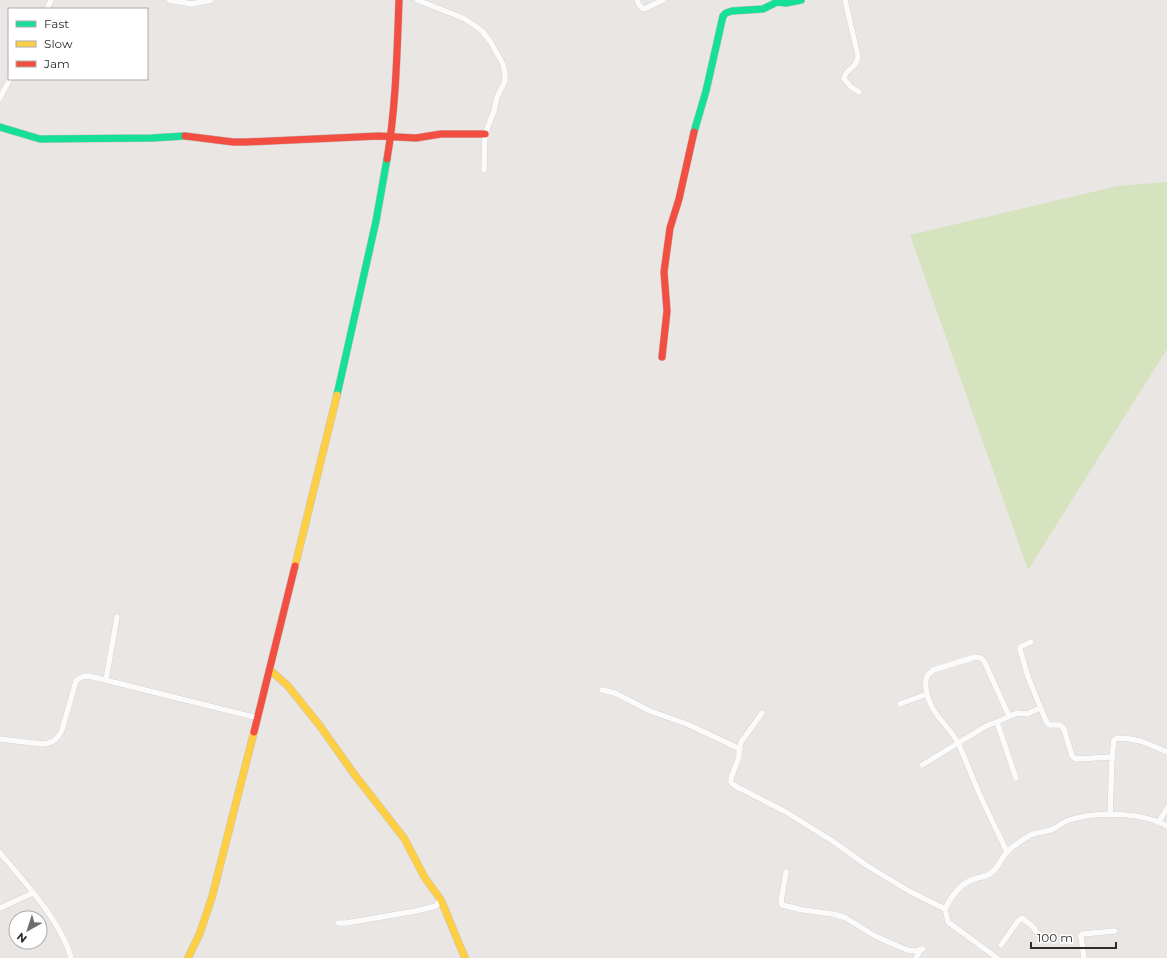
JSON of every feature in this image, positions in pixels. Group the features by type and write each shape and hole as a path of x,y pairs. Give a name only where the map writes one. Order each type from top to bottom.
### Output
{"street":[{"path":"169,0 192,4 211,0"},
{"path":"188,958 200,933 212,897 258,718 345,357 376,221 391,137 399,0"},
{"path":"417,0 463,18 482,31 490,41 505,69 505,81 497,97 485,134 484,170"},
{"path":"637,0 643,9 663,0"},
{"path":"662,357 667,311 664,272 670,228 706,91 723,16 732,11 763,9 778,1 786,3 801,0"},
{"path":"845,0 858,56 856,64 845,74 844,79 851,87 859,92"},
{"path":"0,98 9,80"},
{"path":"0,127 40,139 152,138 188,136 233,142 379,136 416,138 441,134 485,134"},
{"path":"106,680 117,617"},
{"path":"1031,642 1020,647 1020,649 1028,677 1046,721 1049,725 1060,725 1064,728 1073,758 1112,757"},
{"path":"1007,852 977,789 958,743 934,710 927,694 925,680 929,672 933,670 963,660 978,657 984,661 1009,716"},
{"path":"270,670 288,686 320,726 354,774 404,838 426,878 441,900 465,958"},
{"path":"0,739 42,744 55,741 62,730 76,681 85,676 258,718"},
{"path":"602,690 615,693 650,711 687,724 740,749"},
{"path":"900,704 927,694"},
{"path":"922,765 986,726 1017,713 1027,714 1040,708"},
{"path":"762,713 741,742 739,757 731,778 731,783 737,788 786,812 834,842 866,865 909,891 945,909"},
{"path":"997,722 1016,778"},
{"path":"1110,815 1114,740 1117,738 1135,739 1167,752"},
{"path":"1159,822 1167,808"},
{"path":"997,958 948,922 945,909 954,896 967,882 988,876 999,866 1007,852 1032,834 1053,829 1068,821 1084,816 1138,816 1149,818 1167,826"},
{"path":"0,853 33,893 61,934 71,958"},
{"path":"786,872 781,901 782,905 803,910 833,914 846,918 875,936 907,950 916,951 922,949 916,958"},
{"path":"0,908 33,893"},
{"path":"338,923 346,923 416,911 436,906 441,900"},
{"path":"1001,945 1018,921 1022,918 1032,926 1043,940"},
{"path":"1084,958 1082,934 1116,931"}],"green space":[{"path":"1167,182 1167,349 1028,570 910,235 1118,186"}],"traffic: fast":[{"path":"694,132 706,91 723,16 732,11 763,9 777,2 786,3 801,0"},
{"path":"0,127 40,139 152,138 185,136"},
{"path":"337,395 376,221 387,159"}],"traffic: slow":[{"path":"295,566 337,395"},
{"path":"270,670 288,686 320,726 354,774 404,838 425,878 441,900 465,958"},
{"path":"188,958 200,933 212,897 254,732"}],"traffic: jam":[{"path":"387,159 394,100 399,0"},
{"path":"662,357 667,311 664,272 670,228 679,199 694,132"},
{"path":"185,136 233,142 246,142 379,136 416,138 441,134 485,134"},
{"path":"254,732 295,566"}]}
